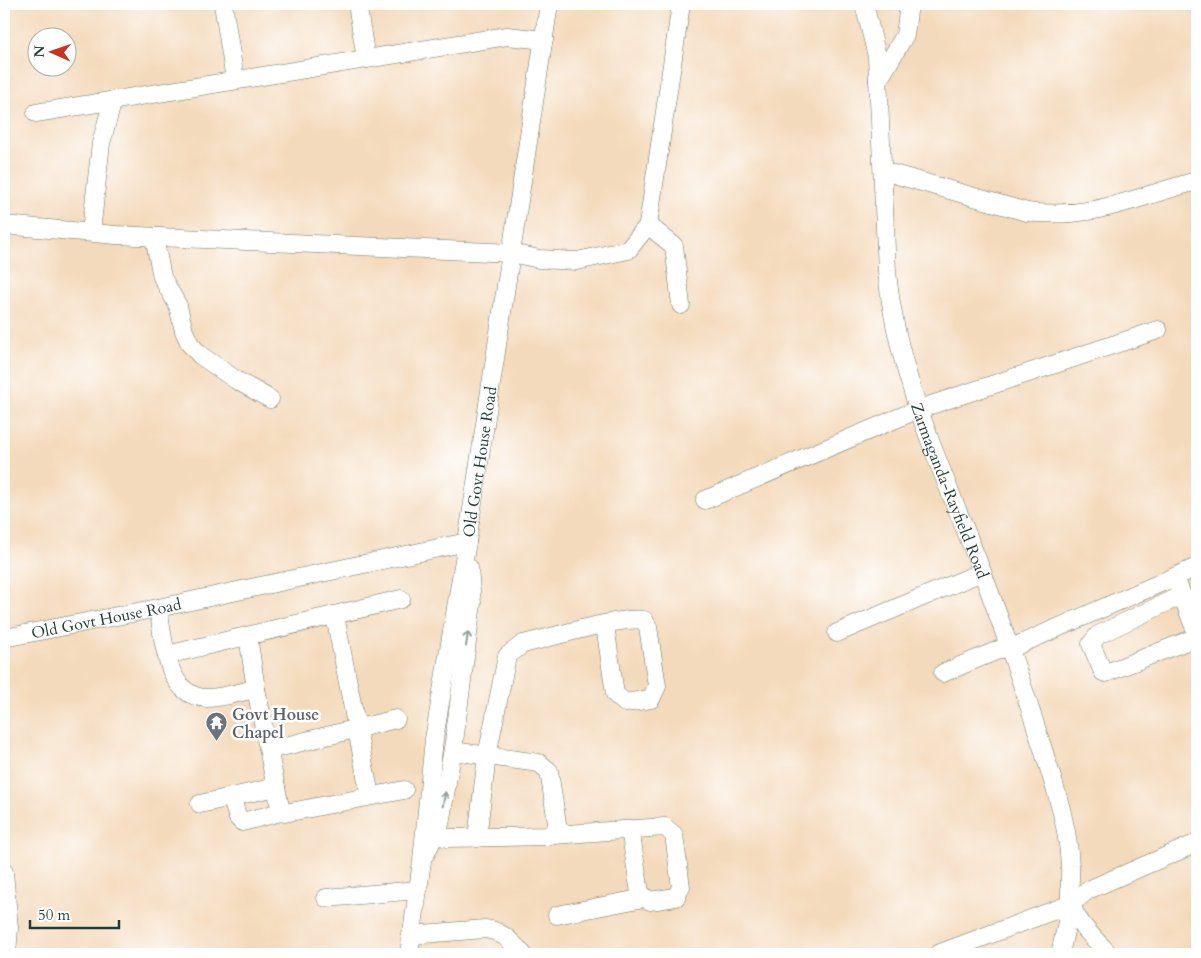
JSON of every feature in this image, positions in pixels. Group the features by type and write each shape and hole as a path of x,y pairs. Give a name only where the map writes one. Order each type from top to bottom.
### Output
{"street":[{"path":"223,4 235,80"},
{"path":"357,4 366,59"},
{"name":"Old Govt House Road","path":"4,638 466,547 549,4"},
{"path":"4,225 154,237 512,254 539,259 577,261 628,250 648,225 681,4"},
{"name":"Zarmaganda-Rayfield Road","path":"864,4 877,56 890,306 899,346 918,409 982,572 1056,793 1070,864 1070,904 1060,954"},
{"path":"878,81 905,35 909,4"},
{"path":"36,113 507,36 544,40"},
{"path":"91,232 101,143 114,100"},
{"path":"883,171 1027,212 1052,215 1104,210 1197,181"},
{"path":"648,225 674,246 682,305"},
{"path":"154,237 162,278 178,306 184,331 190,344 200,355 229,375 270,399"},
{"path":"705,500 918,409 1158,330"},
{"path":"408,954 422,861 438,718 466,547"},
{"path":"422,861 436,834 453,751 472,603 466,547"},
{"path":"943,673 1009,648 1197,567"},
{"path":"837,633 982,572"},
{"path":"1175,577 1182,595 1197,635 1106,673 1103,672 1092,644 1098,635 1182,595"},
{"path":"167,655 401,599"},
{"path":"158,608 167,655 173,675 182,689 192,695 207,698 256,689"},
{"path":"335,616 370,796"},
{"path":"477,838 487,756 507,656 523,644 635,618 644,620 648,627 657,686 651,699 625,703 616,694 605,625"},
{"path":"248,636 256,689 281,812"},
{"path":"438,718 457,722"},
{"path":"269,750 396,719"},
{"path":"453,751 539,763 549,771 558,830 553,835"},
{"path":"200,804 276,787"},
{"path":"232,797 238,818 242,822 281,812 285,813 404,790"},
{"path":"436,834 448,838 477,838 553,835 630,829 665,827 674,835 682,887 676,897 650,901 640,893 630,829"},
{"path":"938,954 1070,904 1088,890 1197,843"},
{"path":"4,872 10,928 7,954"},
{"path":"326,898 418,890"},
{"path":"557,915 644,898"},
{"path":"1070,904 1083,926 1109,954"},
{"path":"410,935 494,930 504,936 523,954"}],"place":[{"name":"Govt House Chapel","path":"216,742"}]}
